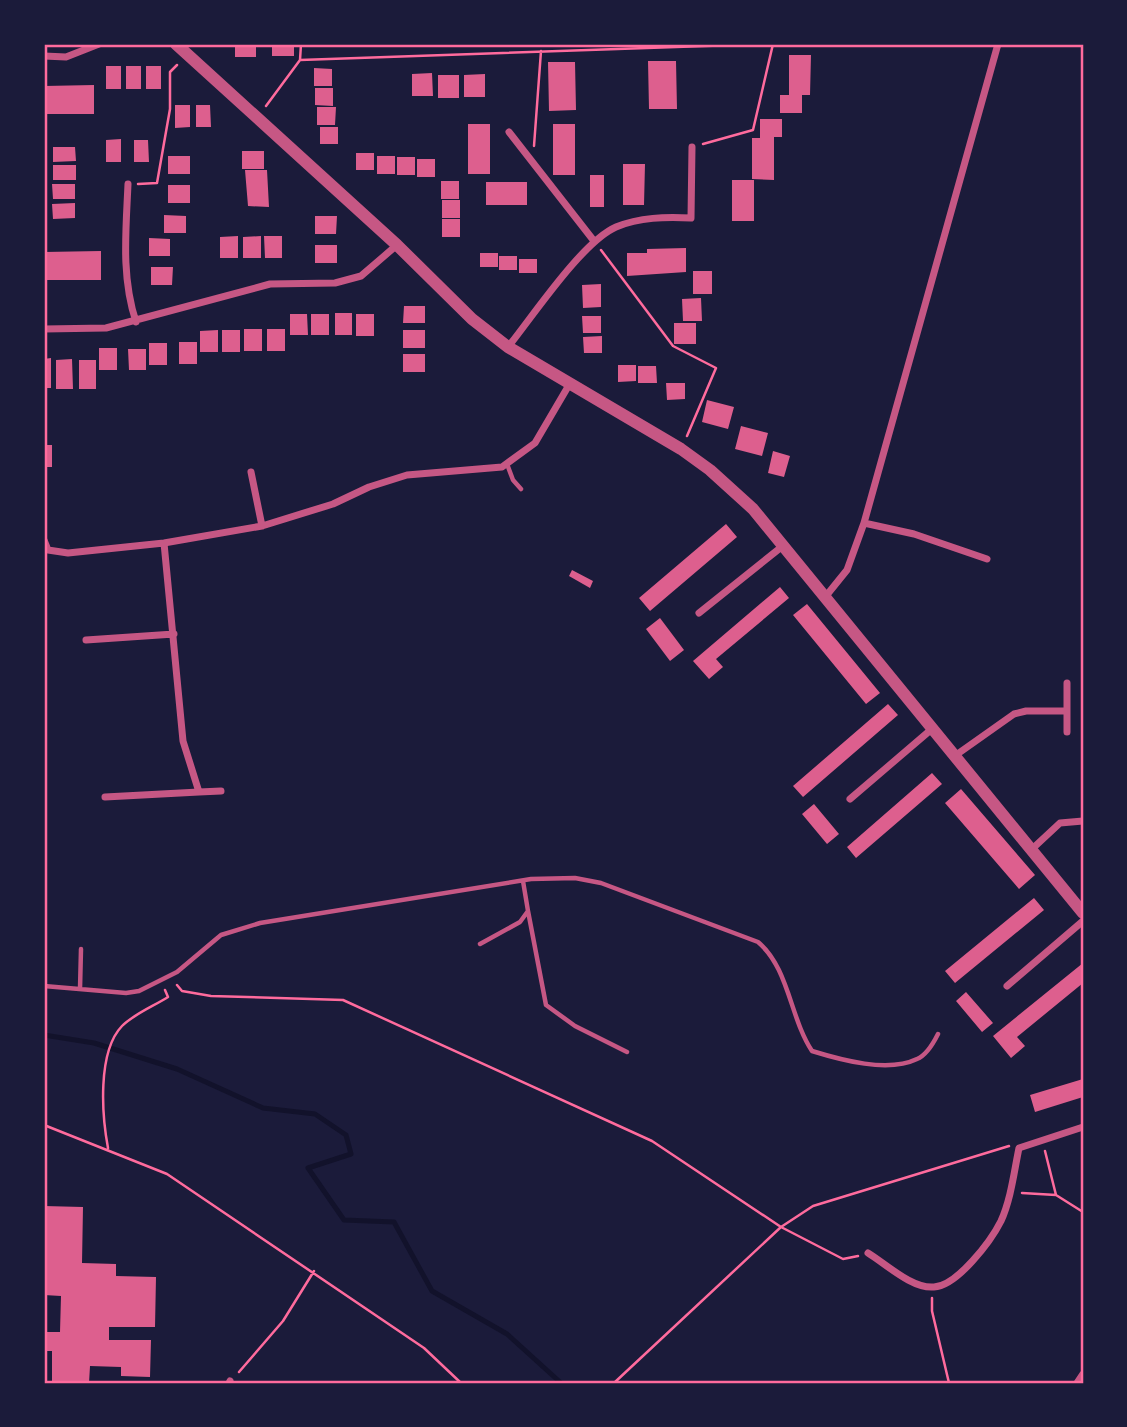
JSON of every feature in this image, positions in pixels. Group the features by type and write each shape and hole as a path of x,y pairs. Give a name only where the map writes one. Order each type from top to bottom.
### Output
{"street":[{"path":"44,56 66,57 99,44"},
{"path":"176,44 397,245 472,319 508,347 569,385 681,449 753,509 1083,913"},
{"path":"826,596 847,570 864,523 998,44"},
{"path":"509,132 594,241"},
{"path":"508,347 594,241 615,228 645,218 691,218 692,146"},
{"path":"128,184 124,261 136,322"},
{"path":"44,330 106,328 270,285 335,283 362,276 397,245"},
{"path":"44,540 48,550 68,553 164,543 262,526 333,504 369,487 407,475 507,464 535,443 569,385"},
{"path":"251,472 262,526"},
{"path":"864,523 914,534 987,559"},
{"path":"164,543 183,741 199,792"},
{"path":"699,613 785,545"},
{"path":"86,640 174,634"},
{"path":"1067,683 1067,732"},
{"path":"956,755 1014,714 1026,711 1067,711"},
{"path":"850,799 933,728"},
{"path":"105,797 222,791"},
{"path":"1031,850 1060,823 1083,821"},
{"path":"1007,986 1083,921"},
{"path":"868,1253 916,1283 932,1288 947,1284 964,1271 1000,1222 1010,1192 1019,1149 1083,1127"},
{"path":"1077,1383 1083,1374"}],"lane":[{"path":"507,464 513,480 521,489"},
{"path":"44,986 126,993 139,991 170,976 221,935 260,923 523,881 575,878 601,883 758,942 774,958 802,1036 812,1051 871,1063 903,1063 920,1058 938,1034"},
{"path":"523,881 546,1005 575,1026 627,1052"},
{"path":"480,944 520,922 528,911"},
{"path":"80,989 81,949"}],"path":[{"path":"258,117 300,60 301,44"},
{"path":"570,44 570,50"},
{"path":"300,60 765,44"},
{"path":"692,146 753,130 773,44"},
{"path":"532,162 541,51"},
{"path":"128,184 157,183 170,109 170,72 187,54"},
{"path":"594,241 673,346 716,368 681,449"},
{"path":"170,976 182,991 211,996 343,1000 652,1141 780,1227 843,1259 868,1253"},
{"path":"108,1148 103,1121 103,1079 108,1061 122,1026 168,997 162,981"},
{"path":"44,1125 108,1148 167,1174 424,1348 461,1383"},
{"path":"1043,1140 1056,1195"},
{"path":"614,1383 780,1227 813,1206 1006,1145 1019,1149"},
{"path":"1010,1192 1056,1195 1083,1212"},
{"path":"230,1382 283,1321 314,1271"},
{"path":"932,1288 932,1311 949,1383"},
{"path":"885,1383 919,1383"}],"building":[{"path":"235,44 256,44 256,57 235,57"},
{"path":"272,44 294,44 294,56 272,56"},
{"path":"789,55 811,55 810,95 802,95 802,113 780,113 780,95 789,95"},
{"path":"648,61 676,61 677,109 649,109"},
{"path":"548,62 575,62 576,110 549,111"},
{"path":"106,66 121,66 121,89 106,89"},
{"path":"126,66 141,66 141,89 126,89"},
{"path":"146,66 161,66 161,89 146,89"},
{"path":"314,68 332,69 332,86 314,86"},
{"path":"432,73 433,96 412,96 412,74"},
{"path":"485,74 485,97 464,97 464,75"},
{"path":"438,75 459,75 459,98 438,98"},
{"path":"94,85 94,114 44,114 44,86"},
{"path":"315,88 333,88 333,106 315,105"},
{"path":"175,105 190,105 190,127 175,128"},
{"path":"196,105 210,105 211,127 196,127"},
{"path":"317,107 336,107 335,125 317,125"},
{"path":"760,119 782,119 782,137 774,137 774,180 752,179 752,138 760,138"},
{"path":"468,124 490,124 490,174 468,174"},
{"path":"553,124 575,124 575,175 553,175"},
{"path":"320,127 338,127 338,144 320,144"},
{"path":"121,139 121,162 106,162 106,140"},
{"path":"134,140 148,140 149,162 134,162"},
{"path":"53,147 75,147 76,161 53,162"},
{"path":"242,151 264,151 264,169 242,169"},
{"path":"356,153 374,153 374,170 356,170"},
{"path":"168,156 190,156 190,174 168,174"},
{"path":"377,156 395,156 395,174 377,174"},
{"path":"397,157 415,157 415,175 397,175"},
{"path":"417,159 435,159 435,177 417,177"},
{"path":"623,164 645,164 644,205 623,205"},
{"path":"53,165 76,165 76,180 53,180"},
{"path":"245,170 267,170 269,207 248,206"},
{"path":"590,175 604,175 604,207 590,207"},
{"path":"732,180 754,180 754,221 732,221"},
{"path":"441,181 459,181 459,199 441,199"},
{"path":"486,182 527,182 527,205 486,205"},
{"path":"52,184 75,184 75,199 53,199"},
{"path":"168,185 190,185 190,203 168,203"},
{"path":"442,200 460,200 460,218 442,218"},
{"path":"75,203 75,218 53,219 52,204"},
{"path":"164,215 186,216 186,233 164,233"},
{"path":"315,216 337,216 336,234 315,234"},
{"path":"442,219 460,219 460,237 442,237"},
{"path":"238,236 238,258 220,258 220,237"},
{"path":"261,236 261,258 243,258 243,237"},
{"path":"264,236 282,236 282,258 265,258"},
{"path":"149,238 170,239 170,256 149,256"},
{"path":"315,245 337,245 337,263 315,263"},
{"path":"686,248 686,272 627,276 627,253 647,253 647,249"},
{"path":"101,251 101,280 44,280 44,252"},
{"path":"480,253 498,253 498,267 480,267"},
{"path":"499,256 517,256 517,270 499,270"},
{"path":"519,259 537,259 537,273 519,273"},
{"path":"151,267 173,267 172,285 151,285"},
{"path":"693,271 712,271 712,294 693,294"},
{"path":"601,284 601,307 583,308 582,285"},
{"path":"701,298 702,321 683,321 682,299"},
{"path":"404,306 425,306 425,323 403,323"},
{"path":"335,313 352,313 352,335 335,335"},
{"path":"290,314 307,314 308,335 290,335"},
{"path":"311,314 329,314 329,335 311,335"},
{"path":"356,314 374,314 374,336 356,336"},
{"path":"582,316 601,316 601,333 583,333"},
{"path":"674,323 696,323 696,344 674,344"},
{"path":"244,329 262,329 262,351 244,351"},
{"path":"267,329 285,329 285,351 267,351"},
{"path":"218,330 218,352 200,352 200,331"},
{"path":"222,330 240,330 240,352 222,352"},
{"path":"403,330 425,330 425,348 403,348"},
{"path":"602,336 602,353 584,353 583,337"},
{"path":"179,342 197,342 197,364 179,364"},
{"path":"149,343 167,343 167,365 149,365"},
{"path":"99,348 117,348 117,370 99,370"},
{"path":"128,349 146,349 146,370 129,370"},
{"path":"403,354 425,354 425,372 403,372"},
{"path":"51,358 51,388 44,388 44,359"},
{"path":"72,359 73,389 56,389 56,360"},
{"path":"79,360 96,360 96,389 79,389"},
{"path":"618,365 636,365 636,381 618,382"},
{"path":"638,366 656,366 657,383 638,383"},
{"path":"666,383 685,383 685,399 667,400"},
{"path":"707,400 734,407 728,429 702,422"},
{"path":"741,426 768,433 762,456 735,449"},
{"path":"44,445 52,445 52,467 44,467"},
{"path":"773,451 790,456 784,477 768,473"},
{"path":"726,524 737,537 650,611 639,598"},
{"path":"572,570 593,581 590,588 569,576"},
{"path":"780,587 789,598 716,659 723,667 709,679 693,661"},
{"path":"807,604 880,693 866,704 793,615"},
{"path":"660,618 684,650 670,661 646,629"},
{"path":"888,704 898,715 803,797 793,786"},
{"path":"932,773 942,784 856,858 847,847"},
{"path":"961,789 1035,875 1019,889 945,803"},
{"path":"814,804 839,834 827,844 802,814"},
{"path":"1034,898 1044,910 955,983 945,971"},
{"path":"1083,963 1083,983 1017,1037 1025,1046 1011,1058 993,1036"},
{"path":"966,992 993,1023 982,1032 956,1001"},
{"path":"1083,1079 1083,1097 1035,1112 1030,1095"},
{"path":"44,1206 83,1207 82,1263 116,1264 116,1276 156,1277 155,1327 109,1327 109,1340 151,1340 150,1377 121,1376 121,1367 90,1366 89,1383 52,1383 52,1351 44,1351 44,1332 60,1332 61,1296 44,1295"}],"waterway":[{"path":"44,1035 94,1043 177,1069 263,1108 315,1114 346,1135 351,1154 308,1168 344,1220 394,1222 432,1291 507,1334 561,1383"}]}
